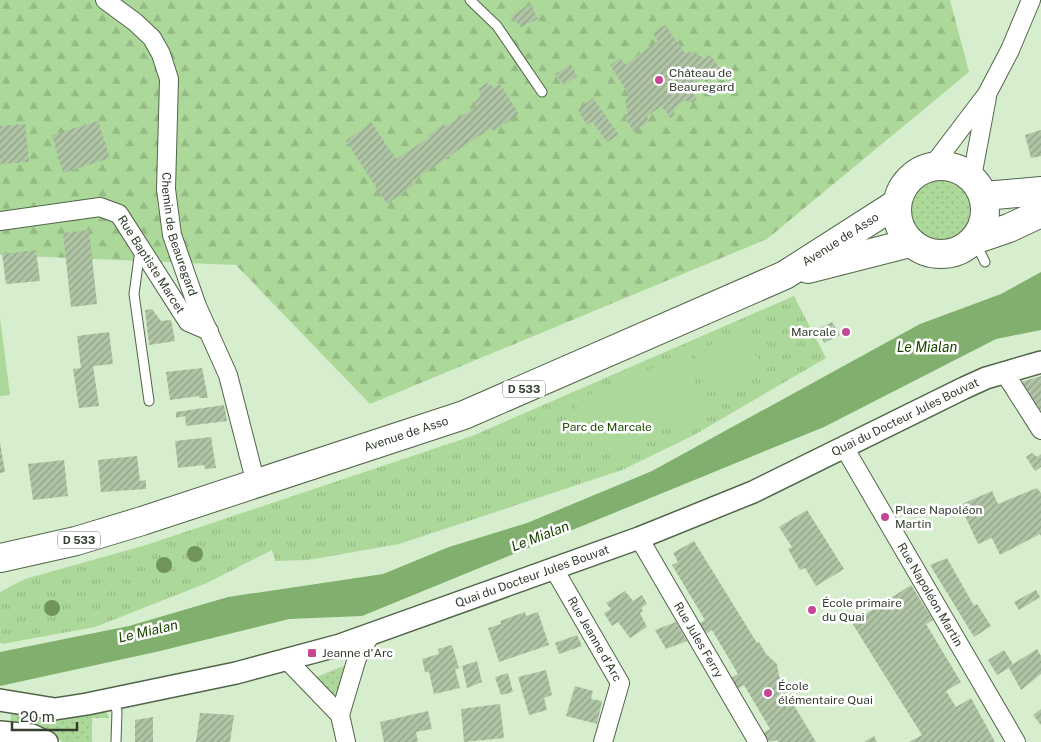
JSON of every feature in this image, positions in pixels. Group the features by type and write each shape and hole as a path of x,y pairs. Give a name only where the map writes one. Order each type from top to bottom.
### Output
{"main road":[{"path":"1041,191 978,186 954,167 933,165 917,171 904,182 896,204 899,228 910,243 932,254 946,255 964,248 979,251 1009,228 1041,213"},
{"path":"978,186 986,212 979,251"},
{"name":"Avenue de Asso","path":"5,559 114,530 464,415 785,274 896,204"},
{"name":"Avenue de Asso","path":"785,274 910,243"}],"street":[{"name":"Chemin de Beauregard","path":"105,0 135,22 152,38 161,54 169,79 166,189 172,235 197,306 228,375 256,484"},
{"path":"933,165 987,94 1010,50 1031,0"},
{"path":"978,186 987,94"},
{"name":"Rue Baptiste Marcet","path":"0,221 100,207 119,214 140,250 188,322 209,331"},
{"name":"Quai du Docteur Jules Bouvat","path":"0,700 55,709 113,699 287,660 371,634 639,538 753,492 964,388 1004,372 1041,362"},
{"path":"1004,372 1041,430"},
{"name":"Rue Napoléon Martin","path":"844,447 1016,742"},
{"name":"Rue Jules Ferry","path":"639,538 758,742"},
{"name":"Rue Jeanne d'Arc","path":"554,569 620,683 603,742"},
{"path":"346,742 340,715 357,658 371,634"},
{"path":"287,660 340,715"},
{"path":"0,732 32,735 47,742"}],"lane":[{"path":"470,0 496,26 542,92"},
{"path":"140,250 134,294 149,400"},
{"path":"113,699 117,711 116,742"}],"green space":[{"path":"0,0 950,0 969,72 767,239 370,404 236,265 0,255"},
{"path":"941,179 953,181 963,188 970,198 972,210 970,222 963,232 953,239 941,241 929,239 919,232 912,222 910,210 912,198 919,188 929,181"},
{"name":"Parc de Marcale","path":"794,296 826,358 694,435 622,470 399,544 308,560 275,561 272,550 207,583 95,627 2,644 0,642 0,592 25,579 146,545 472,436"},
{"path":"0,318 10,395 0,396"},
{"path":"745,330 763,370 712,393 694,352"},
{"path":"683,355 707,411 598,457 574,401"},
{"path":"351,663 337,700 314,678"},
{"path":"12,707 103,710 109,718 92,718 92,742 63,742 41,728 20,723 10,723"}],"water":[{"name":"Le Mialan","path":"1041,272 1041,330 996,339 824,427 362,616 289,619 160,651 0,686 0,652 129,626 228,597 383,574 449,547 527,523 652,471 920,324 1001,294"}],"building":[{"path":"530,4 538,19 521,27 511,16"},
{"name":"Château de Beauregard","path":"665,25 685,53 695,52 704,59 710,55 722,71 706,82 702,78 688,87 697,99 692,103 685,100 674,109 674,115 670,118 662,106 647,116 649,121 634,132 624,117 628,113 625,103 629,95 610,65 620,58 625,65 658,41 653,33"},
{"path":"570,65 577,76 564,85 555,74"},
{"path":"487,83 495,88 500,84 519,114 494,131 491,128 412,181 414,185 387,204 346,141 371,122 396,159 429,138 427,136 443,125 446,126 476,107 474,103 480,97 479,88"},
{"path":"593,98 619,135 607,142 594,124 591,122 587,125 578,110"},
{"path":"98,121 110,158 63,173 52,135"},
{"path":"25,124 29,162 0,164 0,126"},
{"path":"1041,130 1041,156 1031,158 1025,135"},
{"path":"89,230 97,304 71,307 63,233"},
{"path":"36,250 40,281 6,284 2,254"},
{"path":"152,309 161,321 171,320 175,341 149,345 145,310"},
{"path":"832,322 840,335 824,343 817,329"},
{"path":"109,332 113,364 93,366 99,406 79,408 73,369 81,368 77,336"},
{"path":"202,368 208,398 199,398 199,396 170,400 166,372"},
{"path":"1041,376 1041,410 1039,411 1021,382"},
{"path":"224,405 227,421 186,426 185,416 176,418 176,412"},
{"path":"211,437 216,468 205,469 204,465 178,468 175,441"},
{"path":"0,442 5,472 0,473"},
{"path":"1032,453 1037,457 1041,454 1041,467 1035,471 1026,457"},
{"path":"137,456 140,481 146,480 146,489 101,492 98,460"},
{"path":"64,460 68,496 33,500 28,464"},
{"path":"1037,488 1041,493 1041,536 1040,534 1000,555 992,538 978,544 960,505 992,491 998,504"},
{"path":"807,510 844,569 816,586 805,568 800,570 788,549 792,547 779,527"},
{"path":"694,541 757,643 759,642 766,654 777,664 779,676 785,685 783,687 816,742 778,742 777,740 769,742 763,733 770,729 744,685 737,689 731,678 738,674 712,630 704,635 698,624 705,620 672,565 678,562 673,553"},
{"path":"947,558 974,606 977,604 991,626 974,637 930,565"},
{"path":"911,585 933,620 926,624 961,682 946,691 956,707 971,698 995,742 909,742 922,735 852,623"},
{"path":"1036,590 1040,597 1019,610 1014,602"},
{"path":"625,591 633,601 642,595 647,604 641,608 643,611 640,613 647,627 630,638 618,622 612,626 604,613 611,609 606,603"},
{"path":"525,612 526,616 538,612 549,645 499,662 488,628 501,624 500,621"},
{"path":"676,622 687,641 666,649 655,630"},
{"path":"577,635 582,646 559,654 555,643"},
{"path":"452,645 459,668 455,669 460,688 434,694 429,672 425,672 422,659 439,654 438,649"},
{"path":"1037,649 1041,656 1041,674 1021,690 1009,668 997,675 988,660 1004,650 1013,664"},
{"path":"477,661 482,682 467,688 462,666"},
{"path":"546,670 552,695 544,698 547,710 529,715 518,677"},
{"path":"508,673 513,692 501,695 495,677"},
{"path":"575,686 593,691 591,699 602,701 597,724 566,716"},
{"path":"500,704 504,738 464,742 461,709"},
{"path":"1041,709 1041,725 1033,715"},
{"path":"428,711 432,729 416,732 418,742 384,742 380,722"},
{"path":"200,713 234,715 230,742 196,742"},
{"path":"153,717 153,742 135,742 135,720"},
{"path":"874,736 877,742 864,742"}],"place":[{"name":"Château de Beauregard","path":"659,80"},
{"name":"Marcale","path":"846,332"},
{"name":"Place Napoléon Martin","path":"885,517"},
{"name":"École primaire du Quai","path":"812,610"},
{"name":"Jeanne d'Arc","path":"312,653"},
{"name":"École élémentaire Quai","path":"768,693"}]}
